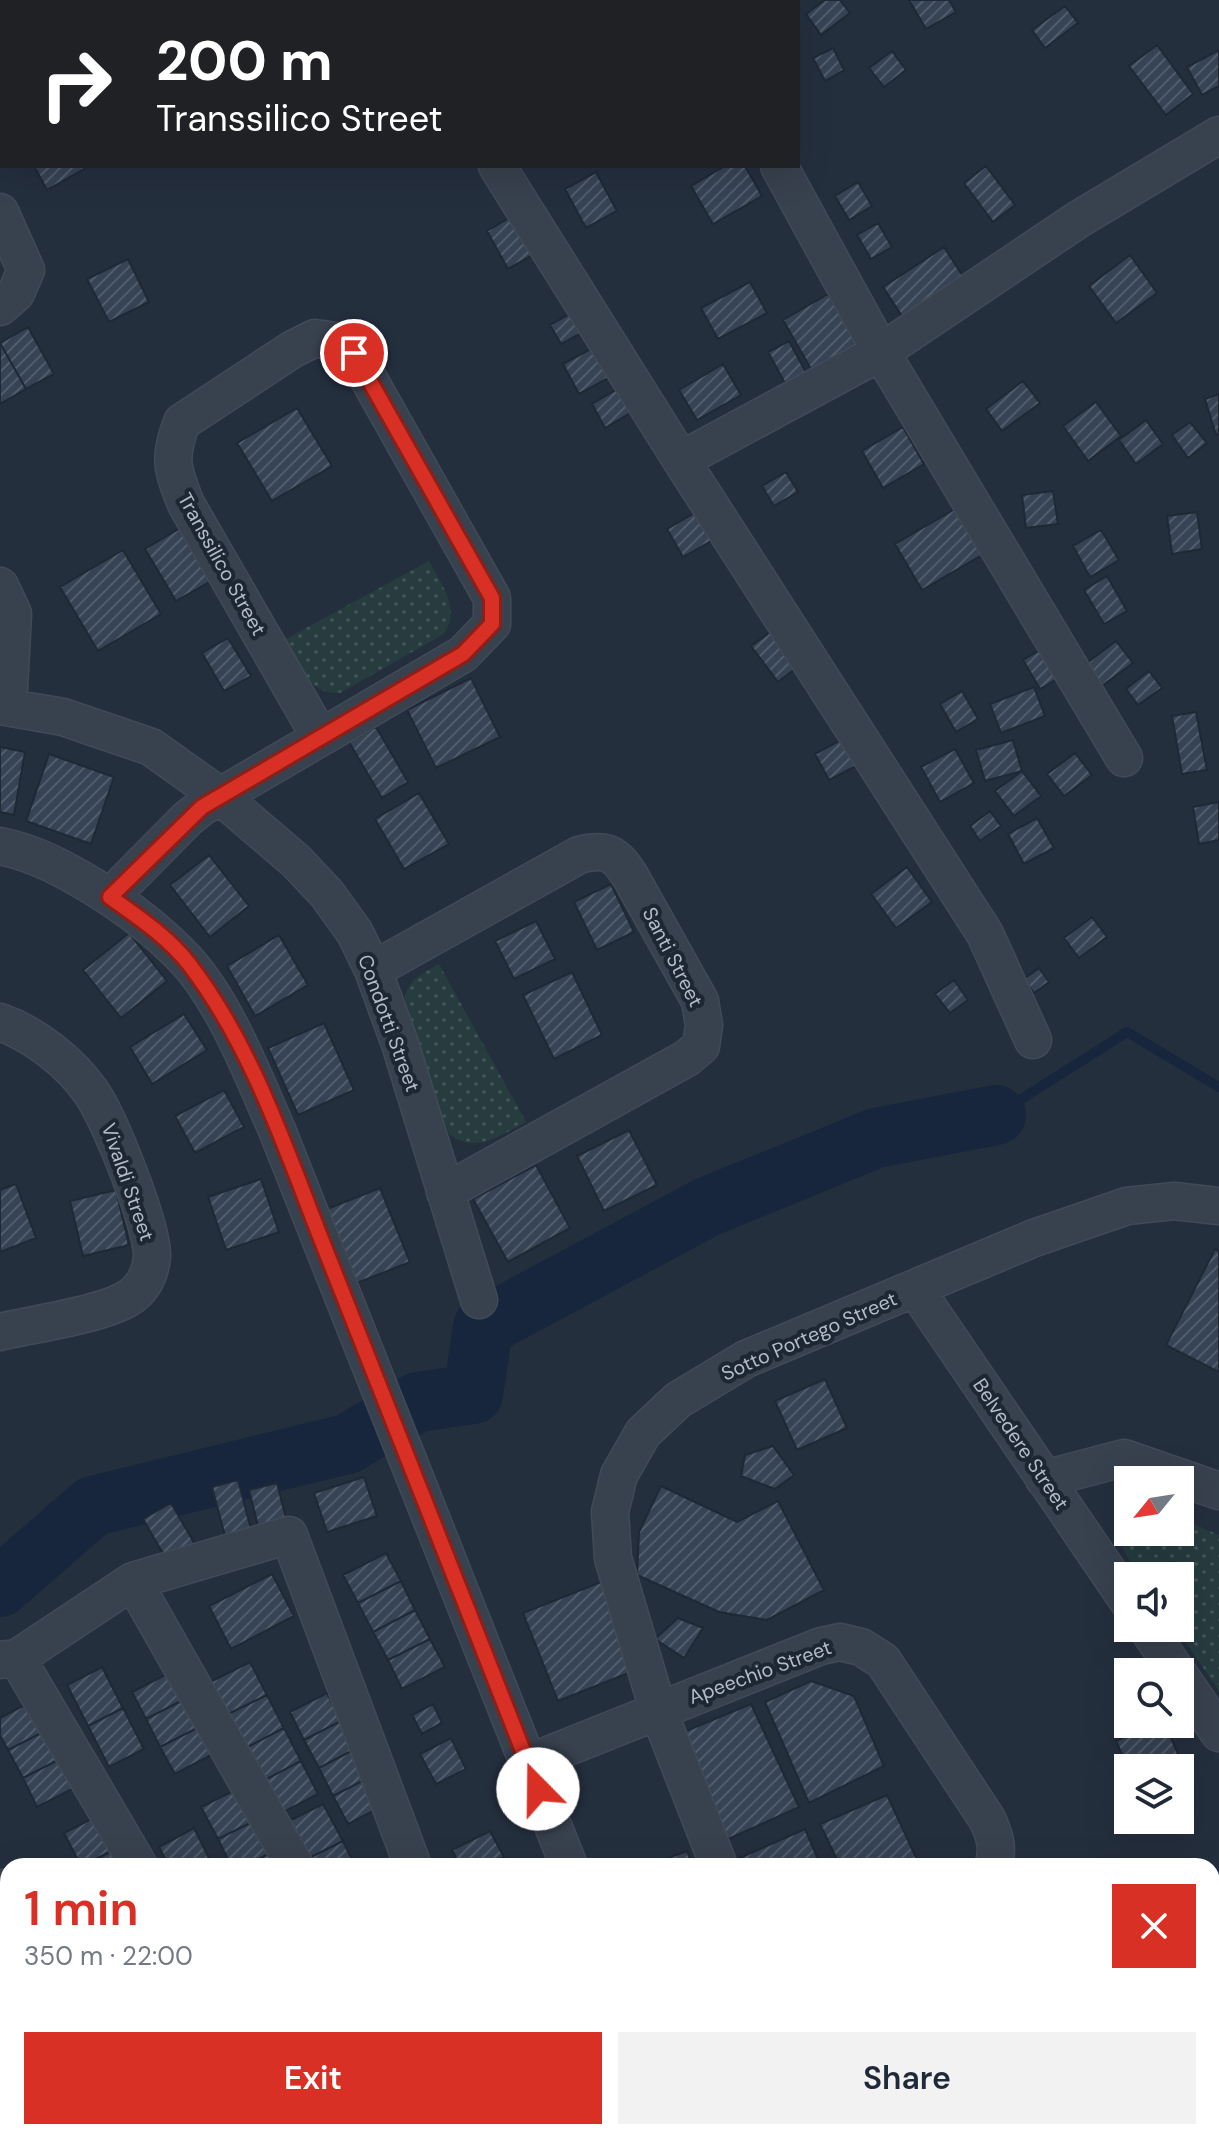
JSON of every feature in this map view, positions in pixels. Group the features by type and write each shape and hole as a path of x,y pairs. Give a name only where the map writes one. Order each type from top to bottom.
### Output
{"street":[{"path":"681,460 881,352 1079,219 1219,135"},
{"path":"498,168 985,934 1033,1040"},
{"path":"780,168 881,352 1124,758"},
{"path":"0,212 26,270 16,293 0,307"},
{"name":"Transsilico Street","path":"110,897 187,819 220,796 463,654 492,624 492,598 354,353 336,341 315,338 293,349 182,422 175,440 172,469 186,504 320,737"},
{"path":"0,586 13,614 4,706"},
{"name":"Condotti Street","path":"4,706 63,717 151,747 220,796 296,861 327,894 355,933 373,970 400,1044 479,1300"},
{"path":"0,846 56,864 110,897 187,961 211,995 248,1064 265,1104 416,1475 566,1858"},
{"name":"Santi Street","path":"373,970 579,855 594,851 608,852 621,861 700,1001 704,1025 701,1046 687,1058 445,1192"},
{"name":"Vivaldi Street","path":"0,1022 42,1045 90,1090 108,1120 149,1235 152,1257 146,1280 140,1288 109,1307 0,1332"},
{"name":"Sotto Portego Street","path":"658,1710 613,1558 610,1512 619,1475 643,1433 678,1400 746,1359 1034,1238 1127,1206 1174,1201 1219,1206"},
{"name":"Belvedere Street","path":"915,1288 1114,1581"},
{"path":"1044,1479 1124,1458 1219,1491"},
{"path":"134,1858 9,1659 133,1581 289,1535 410,1858"},
{"path":"133,1581 290,1858"},
{"name":"Apeechio Street","path":"528,1763 821,1646 840,1642 861,1647 883,1661 902,1686 987,1819 996,1838 996,1858"},
{"path":"1194,1696 1219,1733"},
{"path":"658,1710 716,1858"}],"green space":[{"path":"429,561 444,588 450,608 451,617 442,635 340,693 320,689 305,676 284,640"},
{"path":"439,964 526,1122 488,1141 469,1143 449,1134 405,1005 410,984"},
{"path":"1194,1524 1219,1535 1219,1691 1186,1642 1194,1642 1194,1562 1131,1562 1123,1548 1194,1546"}],"building":[{"path":"825,0 840,0 850,13 821,35 806,14"},
{"path":"909,0 949,0 956,12 926,29"},
{"path":"1065,6 1078,23 1045,48 1032,30"},
{"path":"1157,45 1193,94 1166,115 1129,66"},
{"path":"833,48 844,70 825,81 813,58"},
{"path":"1219,50 1219,86 1202,95 1187,67"},
{"path":"892,51 906,70 884,87 869,68"},
{"path":"986,166 1015,205 993,222 964,183"},
{"path":"35,168 84,168 84,169 47,190"},
{"path":"722,168 746,168 762,196 713,224 691,186"},
{"path":"596,172 617,211 586,228 565,189"},
{"path":"858,182 872,206 849,220 835,196"},
{"path":"514,215 536,253 508,269 487,231"},
{"path":"878,223 892,247 871,259 857,235"},
{"path":"944,247 970,287 909,327 883,287"},
{"path":"1130,255 1157,293 1116,323 1089,286"},
{"path":"128,259 149,302 109,322 87,279"},
{"path":"750,282 767,313 718,339 701,308"},
{"path":"828,294 865,357 819,383 783,320"},
{"path":"577,310 588,329 561,344 550,325"},
{"path":"28,327 54,374 26,389 0,343"},
{"path":"789,341 808,376 787,387 768,352"},
{"path":"0,343 26,389 0,404"},
{"path":"598,345 614,375 579,394 563,364"},
{"path":"723,364 741,395 697,420 679,390"},
{"path":"1023,381 1040,403 1002,431 986,409"},
{"path":"624,385 637,409 605,428 592,404"},
{"path":"1219,394 1219,434 1216,435 1205,399"},
{"path":"1096,402 1121,436 1088,461 1063,426"},
{"path":"297,408 332,466 272,501 237,443"},
{"path":"1146,420 1163,444 1136,464 1119,440"},
{"path":"1190,422 1207,443 1188,458 1172,435"},
{"path":"903,427 924,464 883,488 862,451"},
{"path":"786,472 798,492 774,506 762,486"},
{"path":"1053,491 1058,524 1026,528 1022,495"},
{"path":"955,509 982,555 922,590 895,544"},
{"path":"696,512 713,540 683,557 667,529"},
{"path":"1197,512 1202,549 1172,554 1167,516"},
{"path":"187,524 218,577 176,601 145,549"},
{"path":"1101,530 1119,560 1090,577 1073,546"},
{"path":"123,550 161,614 98,651 60,587"},
{"path":"1107,576 1127,611 1104,624 1084,590"},
{"path":"773,630 799,666 778,682 751,646"},
{"path":"228,638 251,676 224,691 202,653"},
{"path":"1116,641 1133,663 1095,691 1079,669"},
{"path":"1045,647 1062,676 1040,689 1023,660"},
{"path":"1149,671 1162,688 1138,705 1126,689"},
{"path":"471,678 500,737 436,768 407,710"},
{"path":"1034,687 1045,716 1001,733 990,704"},
{"path":"962,691 978,719 956,732 940,704"},
{"path":"1196,712 1207,770 1182,774 1172,716"},
{"path":"376,727 408,782 382,798 349,742"},
{"path":"846,737 860,764 829,780 815,754"},
{"path":"1013,740 1022,771 985,781 976,750"},
{"path":"0,747 25,752 14,815 0,812"},
{"path":"955,749 974,783 940,802 921,767"},
{"path":"1075,753 1092,775 1064,796 1047,774"},
{"path":"49,754 114,777 91,844 26,821"},
{"path":"1022,771 1041,796 1014,816 995,791"},
{"path":"419,793 449,844 404,869 375,819"},
{"path":"1219,802 1219,840 1199,844 1193,807"},
{"path":"990,811 1001,826 980,841 970,826"},
{"path":"1037,818 1054,848 1024,864 1008,834"},
{"path":"209,855 249,906 210,937 170,885"},
{"path":"907,867 932,902 896,928 871,894"},
{"path":"611,884 634,932 597,950 574,902"},
{"path":"1092,917 1107,937 1079,958 1064,938"},
{"path":"536,921 555,959 514,979 495,941"},
{"path":"129,933 167,981 121,1018 83,970"},
{"path":"279,935 308,985 255,1016 227,966"},
{"path":"1039,968 1049,982 1034,993 1024,979"},
{"path":"572,972 602,1035 554,1059 523,995"},
{"path":"954,980 968,1000 950,1013 935,994"},
{"path":"184,1014 207,1050 152,1084 130,1047"},
{"path":"324,1023 354,1090 298,1115 268,1048"},
{"path":"224,1090 244,1127 195,1153 175,1116"},
{"path":"629,1130 657,1185 604,1211 577,1156"},
{"path":"536,1165 570,1228 508,1262 473,1199"},
{"path":"261,1179 279,1232 226,1250 208,1197"},
{"path":"16,1184 36,1238 0,1252 0,1190"},
{"path":"380,1188 410,1262 357,1283 327,1209"},
{"path":"116,1190 129,1245 83,1256 70,1201"},
{"path":"1215,1249 1219,1251 1219,1372 1166,1345"},
{"path":"825,1379 847,1428 797,1450 775,1401"},
{"path":"773,1446 794,1475 775,1489 741,1476 745,1455"},
{"path":"364,1477 377,1516 327,1532 314,1493"},
{"path":"238,1480 251,1529 225,1536 212,1487"},
{"path":"277,1483 289,1530 261,1538 249,1490"},
{"path":"661,1486 737,1522 778,1501 824,1590 767,1620 719,1612 637,1575 639,1532"},
{"path":"171,1503 200,1553 172,1569 143,1519"},
{"path":"386,1553 401,1581 358,1603 343,1575"},
{"path":"272,1574 294,1616 231,1649 209,1606"},
{"path":"401,1581 415,1610 373,1632 358,1603"},
{"path":"601,1582 636,1670 558,1701 523,1613"},
{"path":"415,1610 430,1639 388,1660 373,1632"},
{"path":"678,1618 703,1628 684,1658 655,1639"},
{"path":"430,1639 445,1667 402,1689 388,1660"},
{"path":"250,1662 267,1695 224,1716 208,1683"},
{"path":"102,1667 123,1708 88,1726 67,1685"},
{"path":"173,1671 187,1698 146,1719 132,1692"},
{"path":"811,1681 854,1696 884,1766 809,1803 765,1702"},
{"path":"327,1693 341,1721 304,1740 290,1712"},
{"path":"267,1695 284,1728 242,1750 224,1716"},
{"path":"187,1698 201,1726 160,1747 146,1719"},
{"path":"36,1699 51,1728 8,1750 0,1735 0,1718"},
{"path":"433,1704 442,1723 422,1734 412,1715"},
{"path":"751,1704 799,1807 726,1840 681,1733"},
{"path":"123,1708 144,1749 109,1767 88,1726"},
{"path":"341,1721 355,1749 319,1768 304,1740"},
{"path":"201,1726 215,1753 175,1774 160,1747"},
{"path":"51,1728 66,1756 23,1778 8,1750"},
{"path":"284,1728 301,1761 259,1783 242,1750"},
{"path":"451,1738 466,1769 436,1784 420,1754"},
{"path":"1123,1738 1171,1738 1178,1754 1122,1754 1116,1741"},
{"path":"355,1749 370,1777 333,1796 319,1768"},
{"path":"66,1756 80,1785 37,1807 23,1778"},
{"path":"301,1761 318,1794 276,1816 259,1783"},
{"path":"370,1777 385,1805 348,1824 333,1796"},
{"path":"237,1789 254,1821 218,1839 201,1807"},
{"path":"887,1795 916,1858 836,1858 820,1824"},
{"path":"323,1804 343,1841 309,1858 301,1858 283,1824"},
{"path":"105,1812 122,1846 97,1858 77,1858 64,1833"},
{"path":"254,1821 270,1853 261,1858 227,1858 218,1839"},
{"path":"194,1828 209,1858 165,1858 159,1847"},
{"path":"805,1829 818,1858 740,1858"},
{"path":"490,1831 504,1857 456,1858 452,1850"},
{"path":"343,1841 351,1858 309,1858"},
{"path":"122,1846 129,1858 99,1858"},
{"path":"687,1851 690,1858 668,1858"}],"waterway":[{"path":"996,1115 1127,1032 1219,1087"},
{"path":"0,1587 93,1506 347,1444 418,1402 473,1394 483,1327 707,1207 876,1138 996,1115"}],"route":[{"path":"354,353 492,598 492,624 463,654 202,807 110,897 153,928 187,961 211,995 248,1064 426,1500 538,1789"}]}
